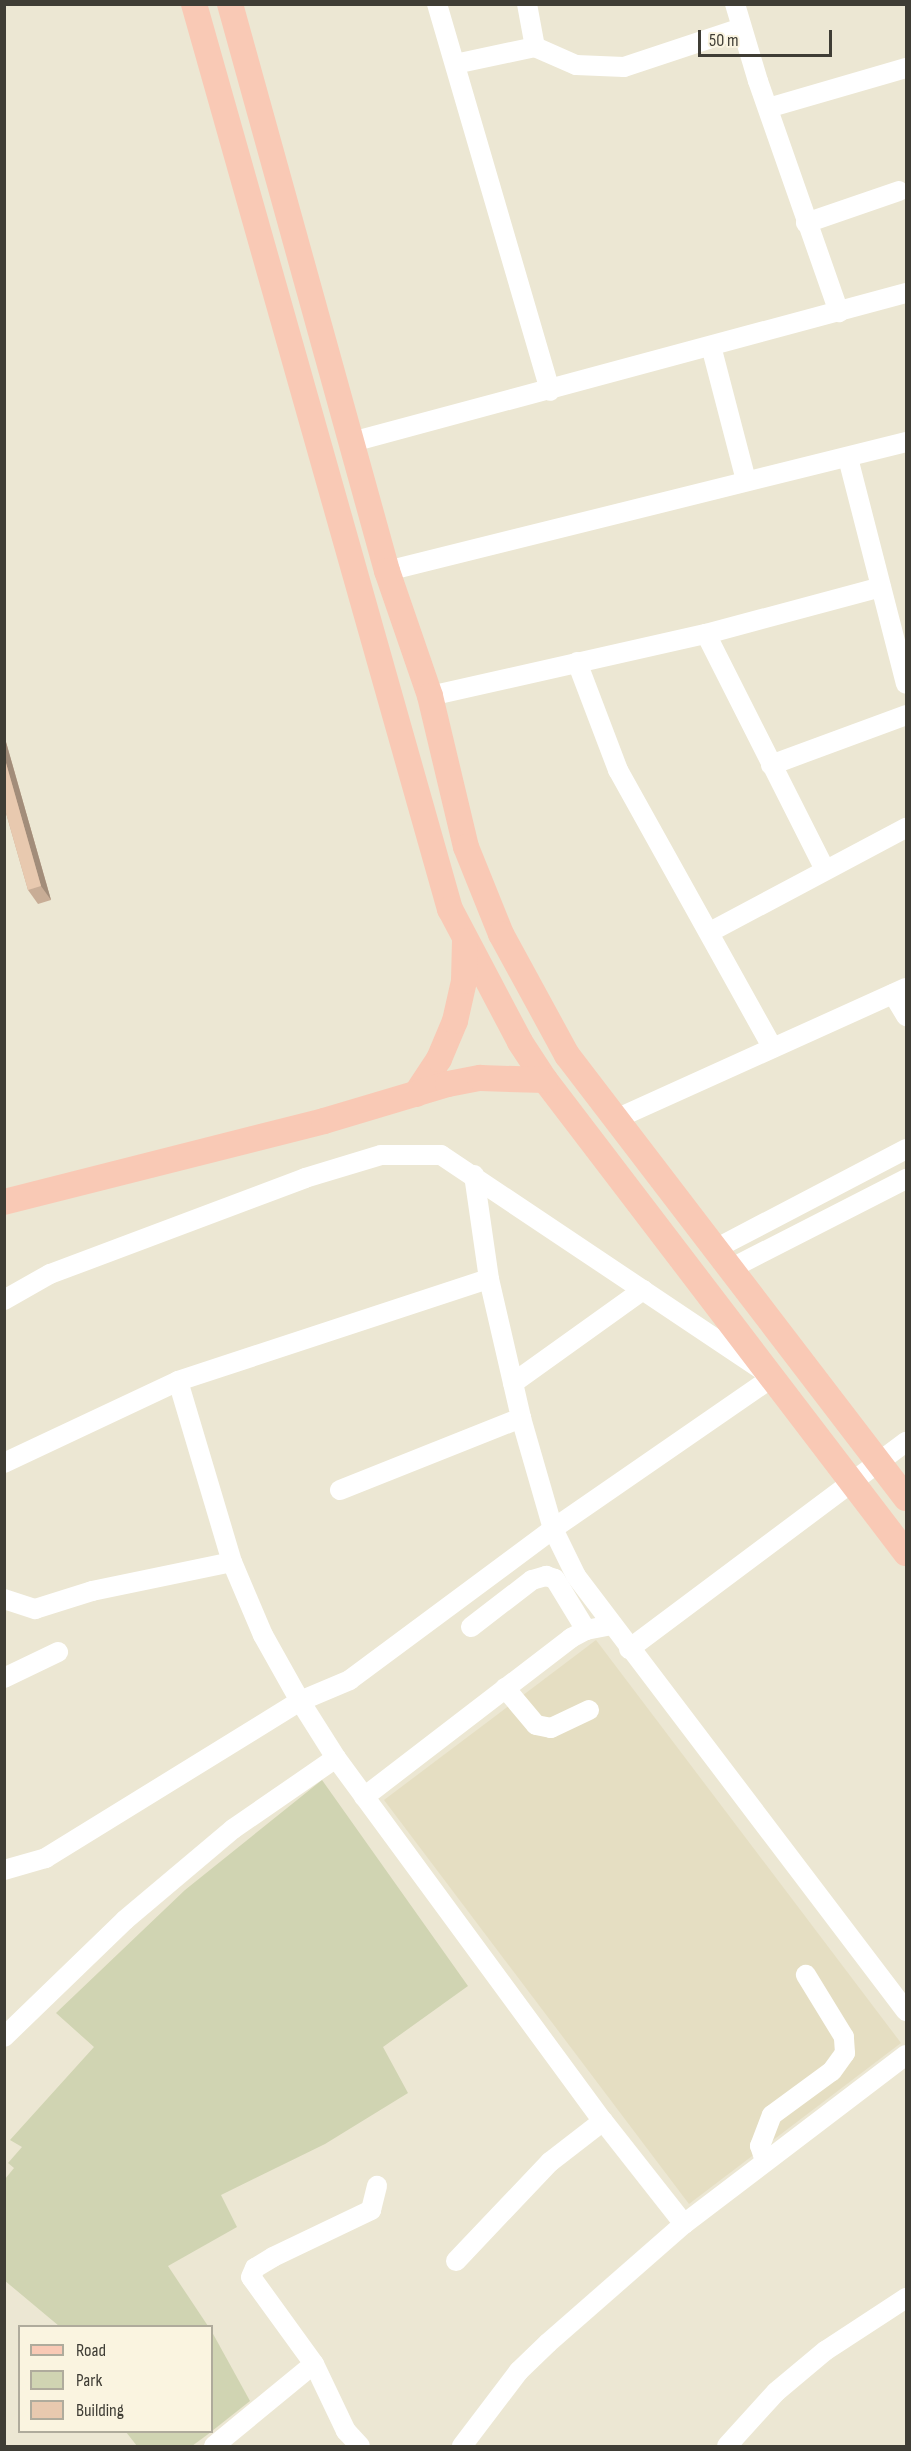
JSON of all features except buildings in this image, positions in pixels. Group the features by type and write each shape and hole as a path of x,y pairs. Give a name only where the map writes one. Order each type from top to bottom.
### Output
{"main road":[{"path":"194,4 441,883 465,940 545,1080 906,1553"},
{"path":"230,4 387,571 430,696 466,847 501,934 545,1020 730,1269 906,1498"},
{"path":"406,754 442,745"},
{"path":"416,1094 439,1059 454,1022 464,981 465,940"},
{"path":"4,1202 480,1078 545,1080"}],"street":[{"path":"437,4 550,391"},
{"path":"527,4 535,47"},
{"path":"735,4 806,223 839,312"},
{"path":"455,64 535,47 576,65 624,67 741,28"},
{"path":"768,108 906,68"},
{"path":"806,223 899,191"},
{"path":"352,442 550,391 906,293"},
{"path":"711,346 746,480"},
{"path":"387,571 906,442"},
{"path":"848,458 906,684"},
{"path":"430,696 706,634 881,587"},
{"path":"706,634 825,870"},
{"path":"577,662 618,770 773,1048"},
{"path":"771,765 906,715"},
{"path":"710,933 906,828"},
{"path":"618,1118 900,991 906,1016"},
{"path":"715,1249 906,1149"},
{"path":"4,1300 50,1274 225,1206 381,1155 441,1155 474,1174 773,1377 553,1529 350,1680 300,1701 46,1858 4,1870"},
{"path":"474,1174 489,1280 521,1418 553,1529 576,1576 629,1649 906,2011"},
{"path":"730,1269 906,1179"},
{"path":"4,1463 178,1381 489,1280"},
{"path":"513,1383 644,1290"},
{"path":"178,1381 232,1562 263,1635 300,1701 364,1797 603,2121 684,2224"},
{"path":"340,1490 521,1418"},
{"path":"629,1649 854,1485 906,1442"},
{"path":"4,1599 35,1609 92,1591 232,1562"},
{"path":"471,1627 532,1580 546,1576 555,1579 586,1630"},
{"path":"364,1797 505,1688 586,1630 611,1625"},
{"path":"4,1678 58,1652"},
{"path":"505,1688 536,1725 551,1728 589,1710"},
{"path":"4,2037 125,1920 224,1836 336,1758"},
{"path":"765,2161 760,2146 772,2115 832,2071 845,2053 844,2037 806,1975"},
{"path":"462,2446 519,2371 684,2224 906,2055"},
{"path":"456,2261 550,2163 603,2121"},
{"path":"360,2446 346,2431 314,2364 251,2277 255,2268 273,2257 371,2210 377,2186"},
{"path":"727,2446 776,2392 825,2351 906,2298"},
{"path":"214,2446 314,2364"}],"shaded area":[{"path":"596,1640 901,2043 689,2204 384,1800"}],"green space":[{"path":"322,1780 468,1986 383,2047 408,2093 325,2144 221,2195 237,2227 168,2266 207,2325 58,2325 4,2280 5,2179 14,2168 8,2163 22,2147 10,2140 94,2047 56,2013 185,1890"},
{"path":"213,2334 250,2401 213,2430"},
{"path":"127,2433 210,2433 192,2446 137,2446"}]}
